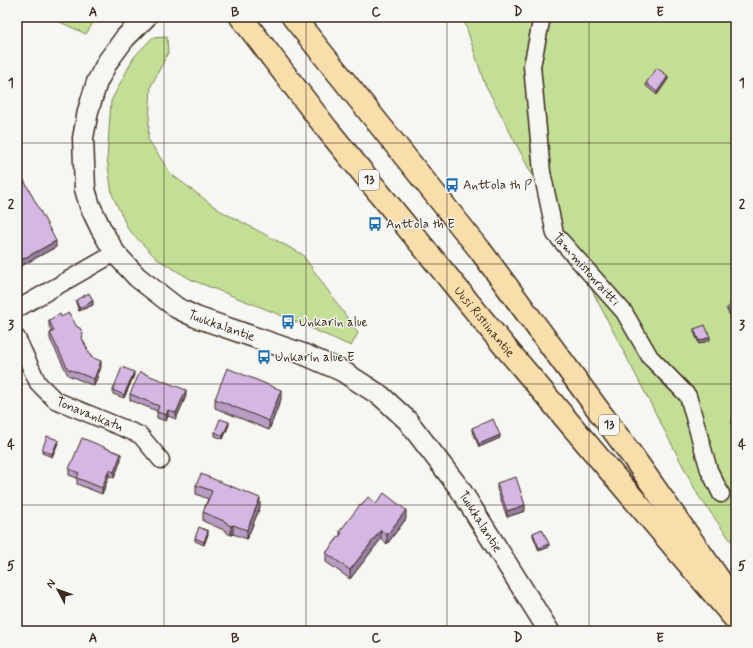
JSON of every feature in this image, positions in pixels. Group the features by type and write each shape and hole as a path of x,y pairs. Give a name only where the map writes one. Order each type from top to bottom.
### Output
{"highway":[{"name":"Uusi Ristiinantie","path":"240,17 327,129 500,341 614,478 736,620"},
{"name":"13","path":"293,17 480,250 633,458 736,602"}],"street":[{"name":"Tuukkalantie","path":"146,17 125,38 108,60 97,82 88,111 83,138 85,189 90,206 100,229 115,253 137,277 178,308 196,317 303,354 342,371 381,396 407,420 460,489 549,631"},
{"name":"Tammistonraitti","path":"542,17 532,66 542,172 555,234 624,312 650,357 688,396 709,470 721,494"},
{"path":"17,309 115,253"},
{"name":"Tonavankatu","path":"17,338 38,382 55,400 140,435 161,460"}],"green space":[{"path":"49,17 97,17 86,34"},
{"path":"463,17 736,17 736,548 698,495 484,82"},
{"path":"167,37 168,53 151,86 148,139 171,174 219,210 302,254 358,333 351,346 273,312 192,280 157,259 128,229 112,194 107,159 111,101 134,57 152,38"}],"building":[{"path":"657,68 668,76 657,92 646,83"},
{"path":"17,167 56,241 21,260 17,253"},
{"path":"89,293 93,301 79,308 76,300"},
{"path":"731,305 734,309 736,307 736,321 727,308"},
{"path":"69,313 83,334 82,338 91,357 101,361 94,379 68,369 50,333 54,331 49,320 60,314 61,317"},
{"path":"705,325 710,337 699,341 694,329"},
{"path":"122,367 134,372 124,395 113,390"},
{"path":"227,368 281,390 269,421 215,399"},
{"path":"140,372 186,390 176,413 168,410 166,415 157,412 159,406 130,394"},
{"path":"736,408 736,423 732,421"},
{"path":"220,419 229,422 223,436 215,432"},
{"path":"493,419 500,435 479,444 472,428"},
{"path":"47,436 58,440 52,454 42,450"},
{"path":"82,438 121,454 114,472 109,470 102,488 77,478 79,473 69,469"},
{"path":"201,474 260,498 247,530 233,525 231,526 226,522 203,512 212,491 196,485"},
{"path":"516,477 525,505 507,511 497,483"},
{"path":"384,493 406,510 387,535 381,530 350,570 326,553 342,533 340,531 360,505 361,506 368,497 376,504"},
{"path":"199,527 208,531 204,542 195,538"},
{"path":"542,529 549,544 539,548 533,533"}],"place":[{"name":"Anttola th P","path":"452,185"},
{"name":"Anttola th E","path":"375,224"},
{"name":"Unkarin alue","path":"288,322"},
{"name":"Unkarin alue E","path":"264,357"}]}
